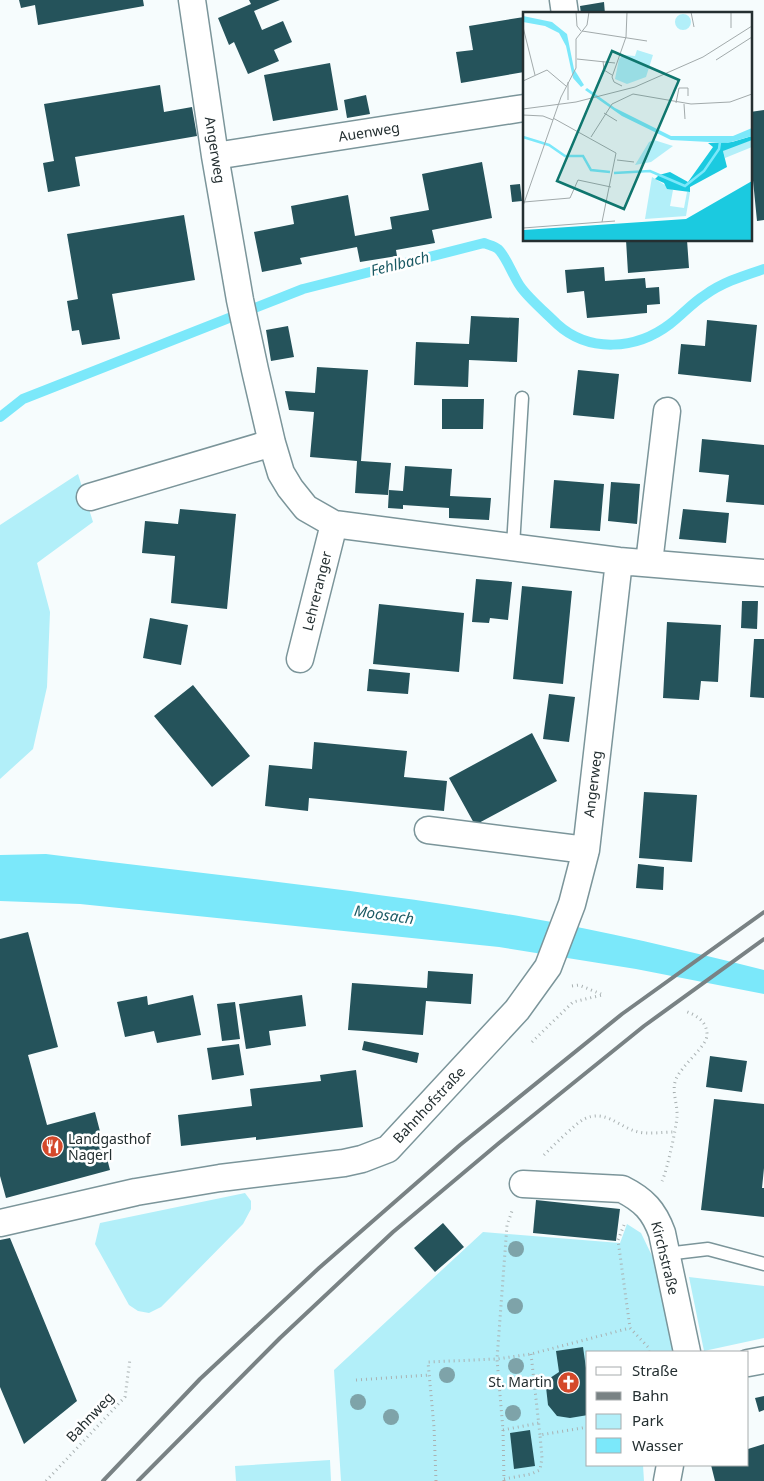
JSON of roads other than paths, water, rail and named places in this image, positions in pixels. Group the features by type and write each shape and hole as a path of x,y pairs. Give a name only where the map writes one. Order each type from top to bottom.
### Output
{"street":[{"name":"Angerweg","path":"192,0 215,156 242,310 272,443 281,473 306,508 334,524 619,561 764,573"},
{"name":"Auenweg","path":"215,156 523,108"},
{"path":"649,563 667,411"},
{"path":"90,496 272,443"},
{"name":"Lehreranger","path":"300,659 334,524"},
{"name":"Angerweg","path":"586,850 619,561"},
{"path":"428,830 586,850"},
{"name":"Bahnhofstraße","path":"0,1223 136,1192 220,1178 344,1163 362,1159 388,1149 517,1010 548,967 572,904 586,850"},
{"name":"Kirchstraße","path":"523,1184 622,1189 634,1195 656,1216 662,1233 686,1351"},
{"path":"749,1364 764,1360"},
{"path":"667,1481 670,1466"}],"lane":[{"path":"513,546 522,398"},
{"path":"666,1254 708,1249 764,1264"}],"water":[{"name":"Moosach","path":"46,854 345,890 554,922 644,941 764,970 764,994 636,969 499,947 80,904 0,901 0,855"}],"waterway":[{"name":"Fehlbach","path":"0,417 23,399 303,289 484,243 495,247 501,252 523,291 557,324 583,340 598,344 628,343 657,333 712,290 764,269"}],"railway":[{"path":"103,1481 200,1379 319,1268 460,1145 622,1014 764,912"},
{"path":"138,1481 280,1338 393,1232 499,1143 644,1026 764,939"}],"place":[{"name":"Landgasthof Nagerl","path":"52,1147"},
{"name":"St. Martin","path":"568,1382"}]}
